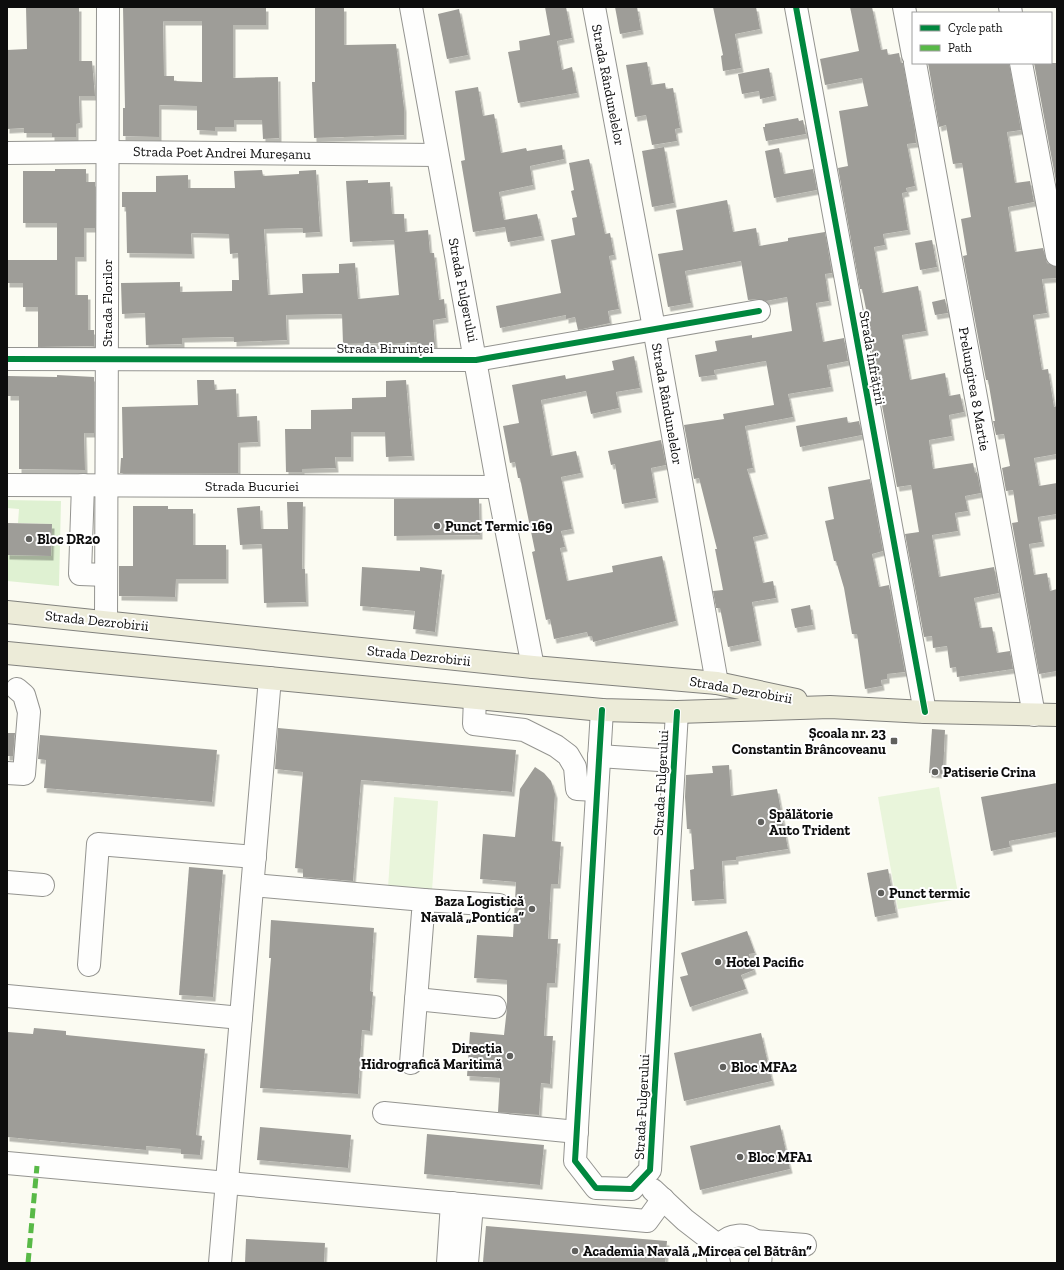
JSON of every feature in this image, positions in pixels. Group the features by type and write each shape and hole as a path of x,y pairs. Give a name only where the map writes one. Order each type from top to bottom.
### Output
{"main road":[{"name":"Strada Dezrobirii","path":"7,612 533,667 717,683 830,707"},
{"name":"Strada Dezrobirii","path":"7,653 602,710 677,712 830,707 925,712 1057,715"}],"street":[{"name":"Strada Florilor","path":"106,622 108,7"},
{"name":"Strada Fulgerului","path":"411,7 498,487 533,667"},
{"name":"Strada Rândunelelor","path":"594,7 654,328 717,683"},
{"name":"Strada Înfrățirii","path":"796,7 925,712"},
{"path":"904,7 912,50"},
{"name":"Prelungirea 8 Martie","path":"914,64 1034,715"},
{"path":"1021,64 1057,255"},
{"name":"Strada Poet Andrei Mureșanu","path":"7,153 108,152 437,155"},
{"name":"Strada Biruinței","path":"7,359 476,360 759,311"},
{"name":"Strada Bucuriei","path":"7,485 498,487"},
{"path":"82,485 80,574 106,575"},
{"path":"220,1263 270,678"},
{"path":"7,773 24,774 29,712 24,696 17,689"},
{"path":"475,698 474,724 524,730 556,746 568,755 575,767 577,789 597,790"},
{"name":"Strada Fulgerului","path":"602,710 575,1161 596,1188 632,1189 650,1170 677,712"},
{"path":"599,756 674,761"},
{"path":"89,965 98,844 255,857"},
{"path":"7,882 42,884"},
{"path":"253,885 499,905"},
{"path":"411,1063 424,900"},
{"path":"7,996 241,1018"},
{"path":"416,999 495,1007"},
{"path":"384,1113 577,1132"},
{"path":"7,1163 647,1221 663,1199"},
{"path":"642,1179 719,1255 730,1237 736,1235 743,1235 755,1241 805,1245"},
{"path":"448,1263 462,1204"},
{"path":"462,1204 467,1263"},
{"path":"755,1241 761,1255 760,1263"}],"green space":[{"path":"7,500 61,501 59,586 7,581 7,555 51,556 52,524 18,523 19,509 7,508"},
{"path":"939,787 959,899 898,909 878,797"},
{"path":"394,797 438,801 432,891 388,888"}],"building":[{"path":"26,7 79,7 79,61 92,61 95,96 79,96 80,123 76,124 76,137 52,137 52,133 24,133 24,128 7,129 7,50 27,49"},
{"path":"123,7 266,7 266,25 233,25 233,78 278,77 279,138 263,139 262,120 234,120 234,127 215,127 215,131 197,130 197,106 159,105 159,137 123,136 123,108 125,108","holes":["163,21 202,21 202,82 174,81 174,76 164,76"]},
{"path":"315,7 344,7 344,45 396,44 404,108 404,135 314,138 312,82 315,82"},
{"path":"545,7 566,7 572,38 557,41 562,70 572,67 577,93 518,103 508,52 520,50 519,41 550,35"},
{"path":"615,7 637,7 641,30 620,34"},
{"path":"713,7 756,7 760,29 735,34 741,68 723,71 721,56 723,55"},
{"path":"850,7 872,7 881,50 887,49 888,55 899,53 901,63 903,63 915,131 916,143 907,144 915,186 906,188 907,192 902,193 908,230 883,234 885,245 874,247 882,293 918,286 926,331 902,335 910,380 945,373 949,396 960,394 964,412 949,415 952,436 929,440 933,469 973,463 975,473 977,472 981,493 965,496 968,511 955,513 958,531 932,535 939,577 994,567 999,593 974,598 980,628 992,627 997,653 1010,651 1013,669 957,677 956,667 950,668 947,646 933,648 932,636 924,637 905,534 919,532 911,485 897,487 867,324 869,324 862,289 860,289 838,168 848,166 839,111 868,106 862,78 825,85 820,59 859,51"},
{"path":"459,9 468,55 447,59 438,14"},
{"path":"647,62 651,85 665,83 666,89 673,88 680,128 675,129 677,141 652,145 646,115 635,117 626,65"},
{"path":"1057,63 1057,187 1034,64"},
{"path":"928,64 1009,64 1021,130 1007,132 1015,183 1030,181 1034,202 1008,207 1015,252 1043,248 1047,263 1057,267 1057,278 1042,279 1047,313 1033,315 1042,370 1048,369 1054,407 1057,406 1057,454 1034,458 1039,486 1057,483 1057,514 1038,517 1042,542 1029,544 1034,575 1047,573 1050,591 1057,589 1057,671 1039,674 1012,523 1018,522 1013,490 1006,491 1002,468 1010,466 1004,434 996,435 988,380 986,380 963,256 967,255 961,219 971,217 962,163 953,164 946,125 939,127"},
{"path":"769,68 774,96 760,99 759,91 742,94 738,74"},
{"path":"478,87 483,116 494,114 501,153 526,148 527,151 562,145 564,159 530,166 533,185 499,192 504,220 537,214 542,236 508,242 505,227 473,232 461,161 465,160 455,91"},
{"path":"798,118 799,121 803,120 806,134 766,141 763,127 765,127 765,124"},
{"path":"664,147 674,203 652,207 642,151"},
{"path":"779,148 784,174 813,169 817,190 774,198 765,151"},
{"path":"589,159 605,234 610,233 614,255 609,256 619,309 608,311 610,323 578,330 575,317 566,319 566,315 500,328 496,306 561,293 551,240 575,235 572,218 577,217 571,191 574,190 569,163"},
{"path":"55,169 86,169 86,182 95,182 95,228 84,228 84,257 75,257 75,295 88,295 88,330 94,330 94,346 38,347 38,307 23,307 23,283 7,283 7,260 57,260 57,223 23,223 23,171 55,171"},
{"path":"262,170 263,176 299,174 299,171 316,170 320,232 303,233 303,228 264,229 268,295 303,293 302,274 339,273 339,264 355,263 358,299 399,295 394,240 350,242 346,181 368,180 368,183 390,182 392,214 404,214 405,232 428,230 430,253 434,253 439,300 444,299 446,318 433,320 435,345 417,346 417,342 380,345 380,343 343,344 342,314 286,315 287,340 234,342 234,337 182,338 182,344 146,345 145,313 122,314 121,283 180,282 180,292 232,291 232,280 239,280 238,253 230,254 229,234 191,233 192,254 127,253 126,207 122,207 122,192 156,192 156,176 188,175 188,188 235,188 234,171"},
{"path":"727,200 733,232 756,228 759,246 788,241 788,238 825,232 832,273 825,274 829,301 816,303 823,342 844,338 848,361 827,365 831,387 788,394 793,417 745,426 753,468 747,469 766,534 753,537 763,583 773,581 776,598 752,602 759,641 728,647 720,608 716,608 713,591 723,590 715,549 717,549 699,478 694,479 684,425 724,419 723,414 774,405 766,361 714,370 715,375 699,377 695,355 717,351 715,341 752,335 752,338 792,331 787,297 766,301 757,299 748,300 741,261 685,271 691,303 668,307 658,254 683,250 676,210"},
{"path":"932,240 937,267 920,270 915,243"},
{"path":"945,299 948,313 935,315 932,302"},
{"path":"634,356 640,388 616,392 619,408 591,414 586,391 541,400 551,456 576,451 581,473 561,477 572,529 561,531 565,547 560,548 567,581 613,572 612,566 662,556 676,621 593,642 592,636 588,636 587,632 554,639 550,619 546,620 532,552 535,551 520,478 518,478 515,462 510,463 503,426 519,423 512,385 565,375 566,379 614,370 612,361"},
{"path":"57,375 94,377 94,433 84,433 85,470 19,469 19,396 8,396 8,376 57,377"},
{"path":"197,380 214,380 215,390 236,389 237,417 257,416 258,442 238,443 238,473 120,473 121,458 123,458 122,407 198,405"},
{"path":"406,380 412,456 386,457 385,432 351,432 351,457 335,457 336,468 302,469 302,472 286,472 285,429 311,429 311,410 352,409 352,398 386,397 386,381"},
{"path":"847,417 848,423 859,421 862,435 800,447 796,426"},
{"path":"661,440 666,465 651,468 656,498 622,504 615,464 611,465 608,451"},
{"path":"870,479 883,551 872,554 879,587 889,585 905,672 887,674 887,679 881,680 882,686 865,689 857,634 852,634 844,588 836,561 834,561 825,521 834,519 828,487"},
{"name":"Punct Termic 169","path":"394,499 479,499 480,535 394,536"},
{"path":"287,502 303,502 302,569 305,569 306,602 264,603 262,544 240,545 237,508 260,506 261,529 288,529"},
{"path":"133,506 168,506 168,509 193,509 193,545 226,545 226,579 176,579 175,597 119,596 119,566 133,566"},
{"name":"Bloc DR20","path":"7,523 52,524 51,556 7,555"},
{"path":"362,567 420,571 420,567 442,570 435,632 413,629 415,611 360,606"},
{"path":"810,605 813,625 795,628 791,609"},
{"path":"278,728 516,750 512,792 361,780 353,881 303,877 303,869 295,868 303,772 275,769"},
{"path":"932,729 945,730 943,774 929,773"},
{"path":"7,733 15,733 13,756 7,756"},
{"path":"40,735 217,750 212,802 44,788 46,760 38,759"},
{"path":"729,765 731,796 777,789 788,849 736,857 736,860 722,861 724,899 692,901 690,870 694,869 691,829 687,829 685,797 686,775 713,773 712,766"},
{"path":"535,767 544,773 551,781 555,794 552,841 561,842 558,884 551,884 548,939 558,939 555,983 547,983 544,1036 553,1036 550,1084 541,1083 539,1115 498,1112 500,1078 467,1076 470,1032 504,1035 507,1008 507,980 474,978 477,935 513,937 516,882 480,879 483,834 515,837 520,789"},
{"path":"1057,783 1057,832 1009,841 1010,847 991,851 981,797"},
{"path":"189,867 223,870 213,997 179,995"},
{"name":"Punct termic","path":"888,869 896,913 875,917 867,873"},
{"path":"271,920 374,928 370,991 373,992 370,1031 362,1030 358,1094 260,1088 271,958 269,958"},
{"name":"Hotel Pacific","path":"747,931 755,953 749,954 754,970 741,975 746,989 690,1007 680,977 688,975 681,953"},
{"path":"34,1028 66,1031 66,1035 205,1049 196,1135 202,1136 200,1155 181,1154 181,1149 146,1146 146,1150 7,1137 8,1032 33,1034"},
{"name":"Bloc MFA2","path":"761,1033 772,1081 684,1101 674,1053"},
{"name":"Bloc MFA1","path":"780,1125 790,1169 700,1190 690,1146"},
{"path":"260,1127 351,1135 348,1168 257,1160"},
{"path":"427,1134 544,1145 540,1185 424,1174"},
{"name":"Academia Navală „Mircea cel Bătrân”","path":"486,1226 667,1241 665,1263 483,1262"},
{"path":"246,1239 325,1243 324,1263 245,1263"}],"marked path":[{"path":"28,1263 37,1166"}],"cycle path":[{"path":"796,7 925,712"},
{"path":"7,359 476,360 759,311"},
{"path":"602,710 575,1161 596,1188 632,1189 650,1170 677,712"}],"place":[{"name":"Punct Termic 169","path":"437,526"},
{"name":"Bloc DR20","path":"29,539"},
{"name":"Școala nr. 23 Constantin Brâncoveanu","path":"894,741"},
{"name":"Patiserie Crina","path":"935,772"},
{"name":"Spălătorie Auto Trident","path":"761,822"},
{"name":"Punct termic","path":"881,893"},
{"name":"Baza Logistică Navală „Pontica”","path":"532,909"},
{"name":"Hotel Pacific","path":"718,962"},
{"name":"Direcția Hidrografică Maritimă","path":"510,1056"},
{"name":"Bloc MFA2","path":"723,1067"},
{"name":"Bloc MFA1","path":"740,1157"},
{"name":"Academia Navală „Mircea cel Bătrân”","path":"575,1251"}]}
